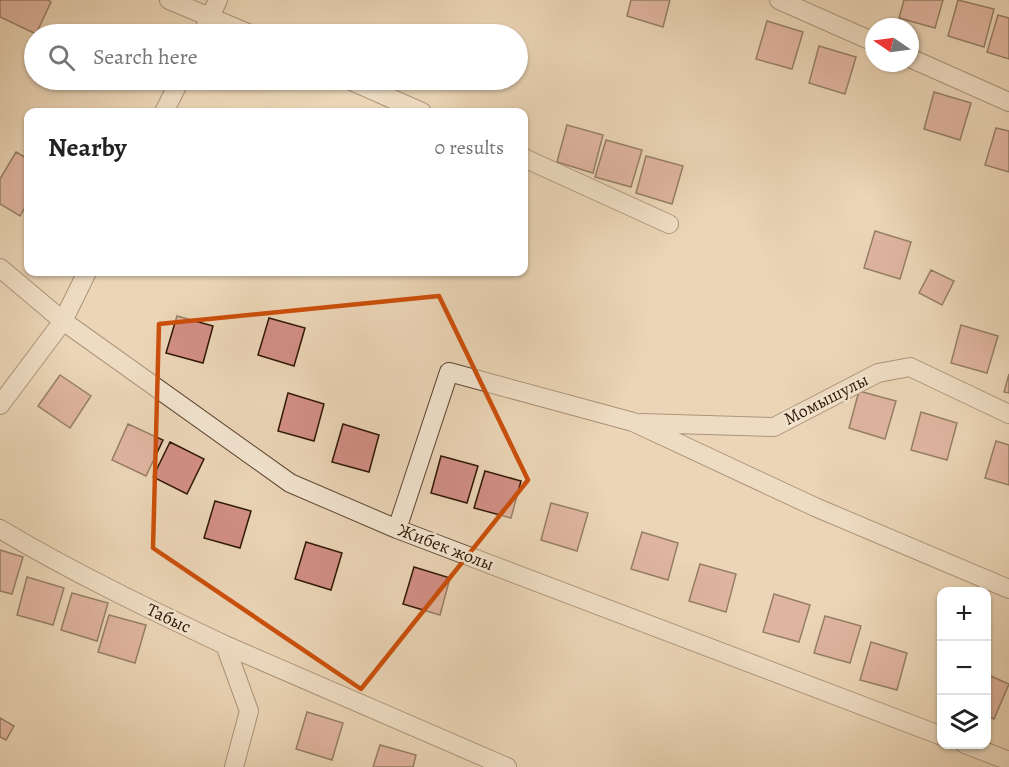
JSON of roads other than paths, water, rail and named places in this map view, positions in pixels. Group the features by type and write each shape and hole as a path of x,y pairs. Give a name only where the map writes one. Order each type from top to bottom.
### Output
{"street":[{"path":"169,0 227,24"},
{"path":"207,24 219,0"},
{"path":"779,0 865,38"},
{"path":"919,62 1009,102"},
{"path":"166,108 175,90"},
{"path":"372,90 413,108"},
{"path":"528,160 669,224"},
{"name":"Жибек жолы","path":"0,268 63,321 290,483 397,529 937,734"},
{"path":"0,405 63,321 85,276"},
{"name":"Момышулы","path":"633,422 774,427 878,373 910,367 1009,414"},
{"path":"397,529 449,372 633,422 815,507 1009,590"},
{"name":"Табыс","path":"0,529 131,600 225,645 507,767"},
{"path":"225,645 249,711 234,767"},
{"path":"978,749 1009,761"}]}
